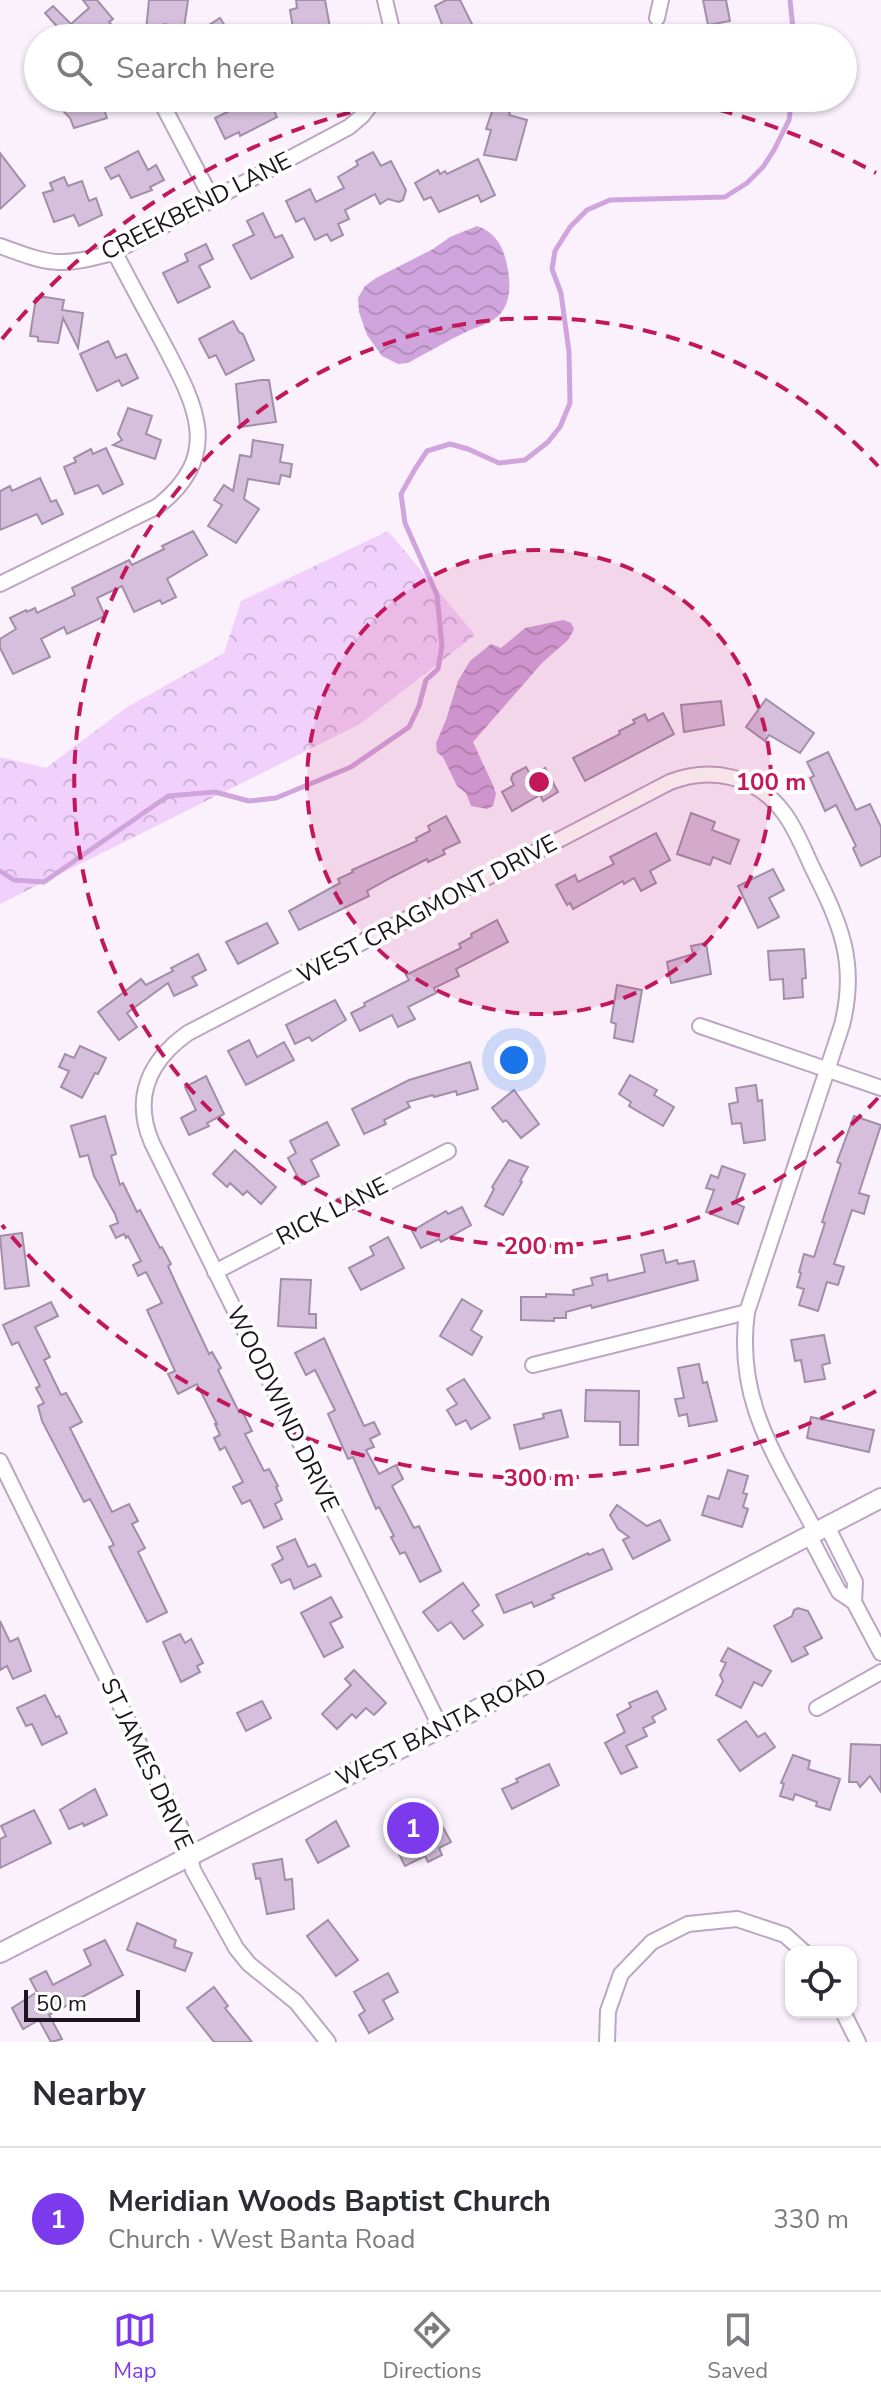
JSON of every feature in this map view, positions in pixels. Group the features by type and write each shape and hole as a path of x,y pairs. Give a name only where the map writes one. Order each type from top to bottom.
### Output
{"street":[{"path":"385,0 391,24"},
{"path":"657,18 661,0"},
{"path":"166,112 212,199"},
{"name":"CREEKBEND LANE","path":"0,246 54,263 88,261 114,251 349,127 365,112"},
{"path":"0,584 158,506 179,488 196,454 196,411 114,251"},
{"name":"WEST CRAGMONT DRIVE","path":"147,1085 162,1055 188,1033 670,782 707,773 732,777 762,791 785,813 835,913 848,961 848,990 842,1025 827,1069"},
{"path":"700,1026 881,1088"},
{"path":"827,1069 747,1312 743,1349 751,1399 764,1432 817,1531 855,1582 854,1602 881,1653"},
{"name":"WOODWIND DRIVE","path":"147,1085 144,1103 148,1132 441,1728"},
{"name":"RICK LANE","path":"215,1272 448,1151"},
{"path":"533,1365 747,1312"},
{"name":"ST JAMES DRIVE","path":"0,1461 186,1839 193,1870 236,1948 265,1978 296,2002 328,2042"},
{"name":"WEST BANTA ROAD","path":"0,1953 441,1728 881,1498"},
{"path":"817,1708 881,1672"},
{"path":"607,2042 608,2011 621,1974 652,1942 688,1924 737,1919 785,1935 797,1946"},
{"path":"846,2018 858,2042"}],"green space":[{"path":"388,531 475,635 360,724 0,904 0,757 46,768 127,707 224,653 241,601"}],"water":[{"path":"477,226 495,238 505,257 509,292 505,308 490,322 408,363 398,364 382,356 367,335 359,312 358,298 365,286 450,237"},
{"path":"563,620 571,623 574,629 568,640 542,663 473,742 496,794 493,806 487,809 471,806 466,793 457,786 443,757 437,752 436,743 458,681 470,661 491,644 501,648 525,628"}],"building":[{"path":"83,0 97,0 113,19 109,22 111,24 71,24 89,8"},
{"path":"149,0 188,0 185,24 147,24"},
{"path":"296,0 325,0 329,24 292,24 290,10 297,8"},
{"path":"446,0 460,0 472,24 442,24 435,6"},
{"path":"703,0 726,0 730,21 708,24"},
{"path":"53,6 71,24 55,24 45,13"},
{"path":"64,112 105,112 107,118 74,128"},
{"path":"227,112 275,112 277,117 240,136 239,132 225,139 215,118"},
{"path":"492,112 510,112 509,115 527,120 516,160 484,155 491,130 486,129"},
{"path":"138,151 148,170 156,165 164,180 150,187 152,190 131,198 119,175 111,179 105,168"},
{"path":"373,152 381,166 391,161 406,190 403,200 388,199 380,204 375,194 345,210 349,219 338,224 343,235 331,241 327,234 315,240 304,218 296,222 286,201 310,189 316,202 344,188 338,177 358,165 356,161"},
{"path":"0,153 25,186 0,209"},
{"path":"478,159 495,195 481,202 478,195 439,212 431,197 424,200 415,183 438,170 440,174 445,171 447,174"},
{"path":"64,177 68,186 82,181 89,201 96,198 102,215 79,226 74,215 54,222 43,193 53,190 50,183"},
{"path":"263,213 275,238 282,235 293,257 251,279 233,245 254,235 247,221"},
{"path":"206,244 213,259 199,266 210,287 178,303 163,273 188,261 185,254"},
{"path":"36,298 64,300 62,310 83,313 78,348 63,318 58,343 38,341 38,337 30,336"},
{"path":"233,321 243,334 254,360 226,375 216,355 209,358 199,339"},
{"path":"108,341 116,358 126,354 138,378 122,386 119,380 97,391 80,354"},
{"path":"269,380 276,422 240,427 236,384"},
{"path":"128,408 152,416 146,434 161,440 155,459 113,445 122,440 118,434"},
{"path":"253,440 283,445 280,462 292,464 290,477 281,475 279,484 248,479 244,499 259,509 236,543 208,526 222,505 214,500 224,485 233,491 240,455 251,457"},
{"path":"106,448 123,484 103,494 98,485 75,494 64,467 76,462 74,458 91,449 93,454"},
{"path":"40,478 51,502 56,500 63,514 42,524 37,514 0,530 0,491 10,486 12,491"},
{"path":"193,531 207,555 167,579 176,597 162,604 160,600 134,612 122,586 97,598 105,616 67,634 64,627 41,639 50,657 13,674 0,648 0,639 16,629 10,618 35,608 37,613 75,595 72,588 129,560 132,565"},
{"path":"766,699 814,733 800,753 769,735 765,741 746,727"},
{"path":"721,701 724,725 684,732 681,705"},
{"path":"663,713 674,734 585,781 573,758 620,734 619,731 645,714 648,721"},
{"path":"828,752 856,810 870,804 881,827 881,856 861,866 853,848 856,846 836,805 825,811 810,778 814,776 807,762"},
{"path":"526,767 531,776 545,768 558,792 543,801 540,795 512,811 502,792 514,785 511,779 513,774"},
{"path":"691,813 715,822 712,830 739,840 730,864 713,857 710,865 677,854"},
{"path":"446,816 460,842 443,850 445,854 428,862 427,859 392,877 367,891 369,896 299,930 289,911 340,883 338,879 352,870 417,841 416,838 430,831 428,826"},
{"path":"656,833 670,860 650,871 656,883 641,891 634,878 573,909 570,903 567,905 556,885 575,875 578,882 614,864 610,857"},
{"path":"773,869 784,890 769,898 779,917 758,928 738,886"},
{"path":"497,920 508,942 456,969 459,976 434,988 436,993 408,1007 415,1019 398,1027 392,1015 360,1031 351,1013 409,980 406,975 461,948 459,944 472,937 471,934"},
{"path":"267,923 278,943 238,964 226,942"},
{"path":"706,943 711,974 671,983 667,962 693,954 691,946"},
{"path":"804,949 806,978 802,979 803,997 784,999 783,979 770,980 768,951"},
{"path":"198,954 206,970 192,977 197,985 174,996 168,983 127,1013 137,1027 119,1040 98,1012 141,979 146,985"},
{"path":"617,985 642,990 633,1042 614,1038 616,1024 611,1022"},
{"path":"335,1000 346,1020 312,1041 309,1037 295,1044 286,1025"},
{"path":"249,1040 257,1057 284,1042 294,1060 246,1085 228,1051"},
{"path":"80,1046 106,1058 82,1098 61,1087 69,1071 59,1067 65,1054 74,1058"},
{"path":"470,1062 478,1089 407,1102 410,1107 384,1120 386,1124 364,1134 352,1109 409,1080"},
{"path":"630,1075 657,1090 654,1095 674,1107 663,1126 629,1106 631,1102 619,1094"},
{"path":"206,1076 224,1114 207,1123 209,1126 189,1135 181,1118 196,1110 185,1087"},
{"path":"756,1085 758,1101 762,1100 765,1140 744,1143 741,1123 732,1124 729,1104 738,1102 736,1088"},
{"path":"514,1090 539,1124 521,1138 492,1108"},
{"path":"105,1116 116,1154 111,1156 120,1185 123,1183 137,1212 140,1210 171,1264 168,1266 209,1354 212,1352 221,1368 218,1370 252,1431 245,1434 264,1471 269,1469 278,1486 282,1500 275,1504 282,1519 264,1528 250,1500 242,1504 233,1487 243,1482 225,1447 220,1450 214,1438 220,1435 217,1424 197,1384 178,1394 168,1374 175,1371 147,1310 162,1303 146,1272 138,1276 133,1265 141,1261 128,1236 126,1238 124,1234 116,1238 110,1226 118,1223 115,1214 94,1176 88,1155 80,1157 71,1126"},
{"path":"854,1116 881,1125 859,1193 869,1196 864,1214 852,1210 834,1264 844,1267 838,1285 827,1282 818,1311 799,1305 804,1289 797,1287 799,1272 804,1254 814,1257 841,1164 837,1162"},
{"path":"327,1122 339,1145 311,1160 319,1176 302,1185 288,1158 296,1153 290,1141"},
{"path":"235,1150 276,1187 261,1204 247,1191 243,1195 230,1183 227,1187 213,1174"},
{"path":"509,1160 528,1167 503,1215 485,1206 494,1189 492,1187"},
{"path":"722,1166 745,1174 735,1203 744,1207 738,1224 706,1212 714,1190 706,1188 711,1175 718,1178"},
{"path":"462,1207 471,1225 441,1242 439,1239 421,1248 412,1231 446,1211 448,1214"},
{"path":"22,1233 29,1286 5,1289 0,1236"},
{"path":"388,1237 404,1268 361,1290 349,1268 374,1255 370,1247"},
{"path":"663,1250 666,1263 694,1261 698,1280 566,1312 566,1318 554,1318 554,1321 521,1320 521,1297 574,1295 573,1290 593,1285 591,1278 607,1274 608,1281 645,1272 641,1255"},
{"path":"281,1279 311,1280 309,1314 316,1314 316,1328 278,1326"},
{"path":"462,1299 482,1311 471,1330 482,1337 472,1355 440,1336"},
{"path":"51,1302 58,1316 35,1327 50,1357 44,1360 61,1395 66,1393 82,1422 70,1428 112,1512 129,1504 138,1521 132,1524 145,1548 138,1552 167,1612 147,1622 109,1547 114,1545 90,1499 84,1502 42,1421 38,1406 44,1403 36,1388 40,1386 18,1342 12,1345 3,1325"},
{"path":"824,1335 830,1363 822,1365 825,1379 805,1382 801,1360 795,1361 791,1340"},
{"path":"324,1338 364,1426 374,1422 380,1434 370,1439 374,1447 366,1450 379,1474 396,1465 403,1479 392,1486 414,1528 419,1526 441,1571 420,1582 405,1552 400,1554 391,1537 394,1536 379,1507 376,1509 353,1457 348,1459 328,1414 335,1410 315,1370 306,1375 295,1353"},
{"path":"699,1364 717,1421 689,1426 687,1414 679,1416 675,1399 684,1398 678,1368"},
{"path":"464,1379 490,1418 471,1429 466,1420 456,1425 447,1410 457,1404 447,1389"},
{"path":"586,1390 639,1391 638,1445 620,1445 620,1422 585,1421"},
{"path":"561,1410 568,1437 520,1449 514,1425 544,1418 543,1414"},
{"path":"811,1417 874,1430 869,1452 807,1438"},
{"path":"728,1470 748,1476 743,1507 748,1509 742,1527 702,1515 708,1496 719,1499"},
{"path":"617,1505 647,1526 660,1520 670,1540 633,1559 623,1540 629,1537 618,1529 610,1515"},
{"path":"295,1539 308,1567 315,1564 321,1576 294,1589 290,1579 281,1583 272,1565 283,1559 277,1547"},
{"path":"603,1549 612,1569 552,1595 554,1598 534,1607 532,1602 504,1613 496,1595"},
{"path":"463,1583 479,1605 472,1611 483,1625 464,1639 451,1622 438,1631 423,1612"},
{"path":"331,1597 342,1617 330,1623 343,1647 324,1657 301,1613"},
{"path":"798,1608 808,1611 822,1638 804,1647 808,1654 792,1662 774,1626 792,1616"},
{"path":"0,1621 10,1642 18,1638 31,1671 13,1679 7,1666 0,1670"},
{"path":"180,1634 185,1643 191,1639 203,1663 197,1666 200,1672 181,1682 163,1642"},
{"path":"728,1648 771,1671 762,1686 754,1682 741,1708 716,1695 723,1681 720,1675 726,1663 721,1661"},
{"path":"354,1670 386,1703 374,1715 366,1708 356,1718 352,1714 337,1729 322,1714 351,1685 345,1679"},
{"path":"657,1691 666,1709 652,1717 655,1722 643,1728 647,1736 626,1746 637,1767 621,1774 605,1743 625,1732 617,1715 631,1707 629,1703"},
{"path":"45,1695 67,1733 42,1745 32,1724 26,1726 17,1708"},
{"path":"262,1701 271,1718 246,1731 237,1713"},
{"path":"746,1721 758,1737 765,1733 775,1747 740,1771 718,1740"},
{"path":"851,1744 881,1745 881,1792 870,1776 860,1787 857,1782 849,1782"},
{"path":"793,1755 810,1761 808,1769 840,1779 830,1810 795,1794 793,1800 780,1796 784,1784 781,1783"},
{"path":"549,1764 559,1785 512,1809 502,1789"},
{"path":"95,1789 107,1815 69,1829 60,1810"},
{"path":"34,1810 51,1843 0,1868 0,1839 6,1836 1,1826"},
{"path":"336,1821 349,1846 318,1863 306,1840"},
{"path":"440,1822 451,1842 439,1848 442,1855 428,1862 425,1856 405,1866 398,1852 420,1840 417,1834"},
{"path":"282,1859 285,1880 292,1879 294,1909 267,1914 260,1878 256,1879 253,1864"},
{"path":"328,1920 358,1960 336,1976 307,1936"},
{"path":"137,1923 176,1940 174,1947 192,1953 185,1971 127,1950"},
{"path":"105,1940 123,1975 49,2015 62,2039 51,2042 39,2020 23,2029 12,2008 37,1992 30,1979 46,1971 53,1985 91,1965 84,1950"},
{"path":"388,1973 398,1992 383,2000 393,2019 369,2033 359,2015 365,2011 354,1992"},
{"path":"214,1987 228,2006 225,2008 252,2042 214,2042 187,2008"}],"waterway":[{"path":"790,0 793,24"},
{"path":"0,871 14,880 44,882 168,796 215,792 249,801 276,798 351,767 409,727 426,680 438,669 442,646 437,595 405,523 401,494 415,469 427,451 450,444 499,463 525,460 548,442 560,427 570,403 569,352 561,293 552,269 555,251 570,227 587,210 610,200 725,197 747,183 763,167 789,120 790,112"}],"place":[{"name":"Meridian Woods Baptist Church","path":"413,1828"}]}
